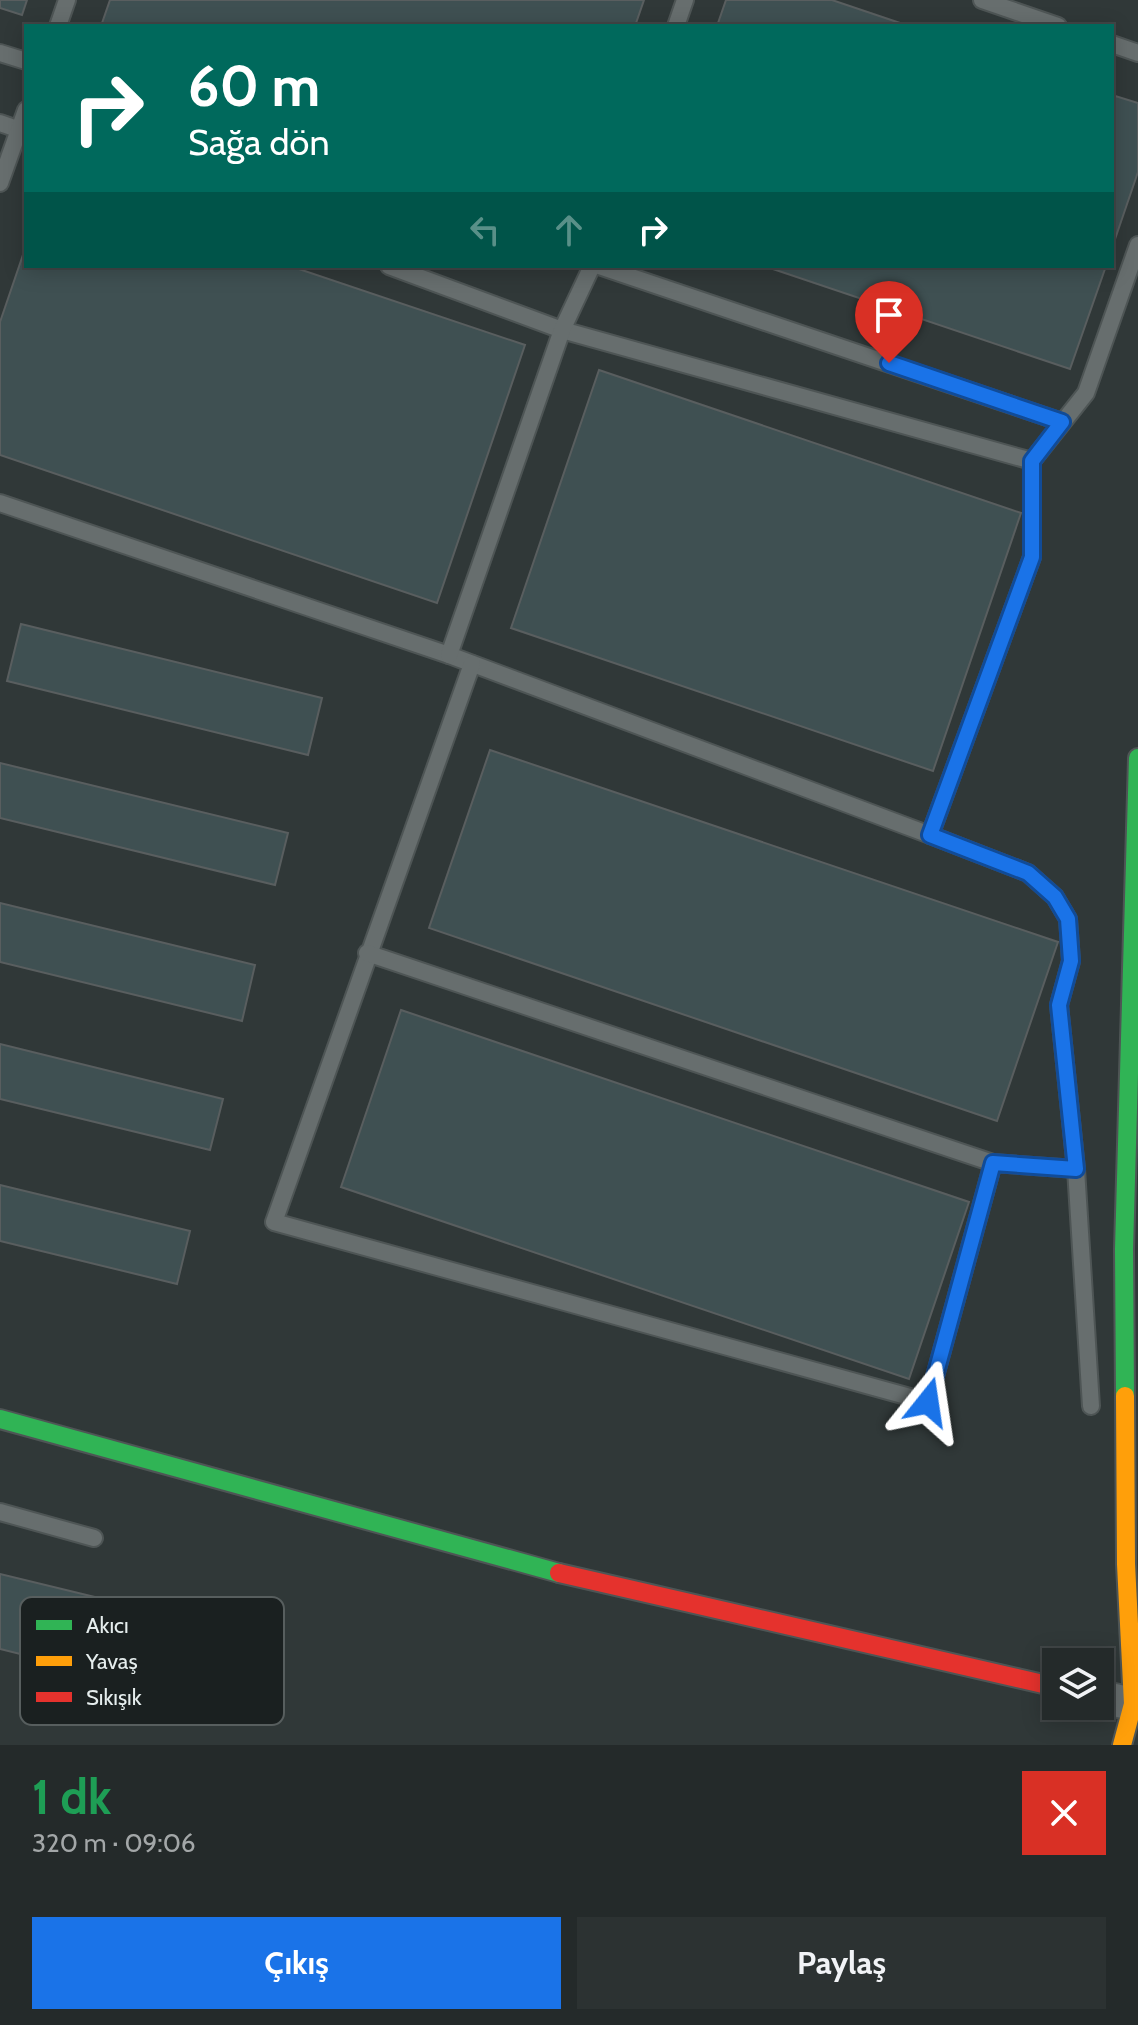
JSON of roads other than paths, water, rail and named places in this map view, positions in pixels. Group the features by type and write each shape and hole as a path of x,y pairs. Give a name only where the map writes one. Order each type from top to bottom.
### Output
{"street":[{"path":"1122,1745 1135,1714 1110,1249 1138,758"},
{"path":"0,1419 589,1581 1042,1684"},
{"path":"1114,1704 1135,1714"}],"lane":[{"path":"59,24 67,0"},
{"path":"677,24 685,0"},
{"path":"982,0 1052,24"},
{"path":"1114,45 1138,53"},
{"path":"0,53 24,60"},
{"path":"0,123 22,130 0,183"},
{"path":"930,835 1032,557 1032,461 1086,393 1138,245"},
{"path":"394,268 562,330 1032,461"},
{"path":"449,655 562,330 591,268"},
{"path":"605,268 1062,422"},
{"path":"0,503 449,655 1028,873 1055,897 1068,919 1071,961 1059,1005 1076,1169 1110,1249 1091,1406"},
{"path":"472,664 274,1222 928,1402 993,1163"},
{"path":"367,953 993,1163 1076,1169"},
{"path":"0,1512 94,1538"}]}
